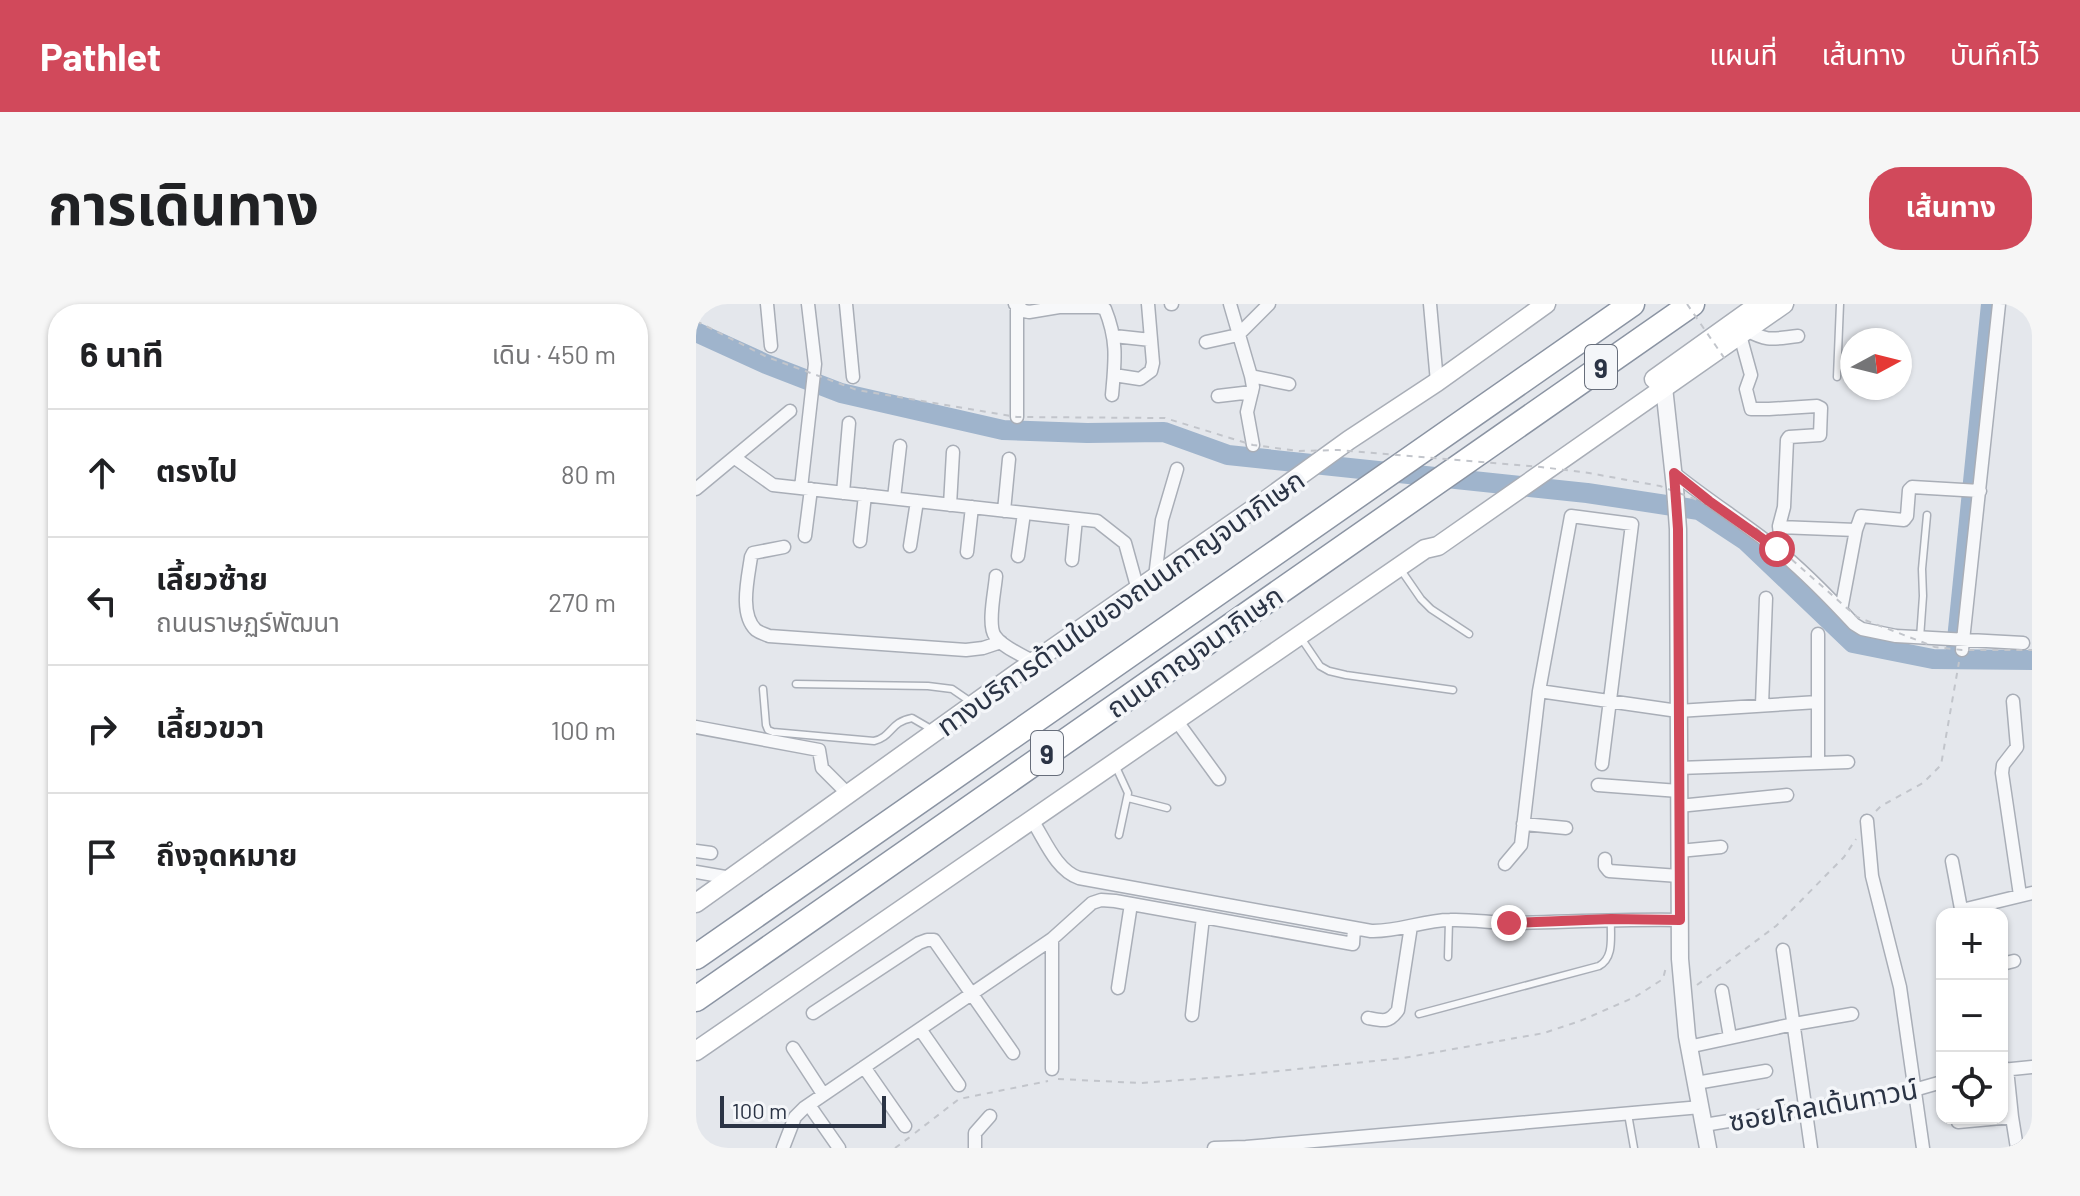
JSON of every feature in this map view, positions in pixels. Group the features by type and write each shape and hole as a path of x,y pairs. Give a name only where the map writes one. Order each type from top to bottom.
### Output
{"highway":[{"name":"ถนนกาญจนาภิเษก","path":"696,957 1632,304"},
{"name":"ถนนกาญจนาภิเษก","path":"696,999 1689,304"}],"main road":[{"path":"696,1051 1425,549 1432,537 1467,518 1566,448 1759,304"},
{"path":"1566,448 1664,387 1784,304"},
{"name":"ทางบริการด้านในของถนนกาญจนาภิเษก","path":"696,903 1542,305"}],"street":[{"path":"696,307 702,304"},
{"path":"767,304 771,346"},
{"path":"805,536 808,424 815,364 808,304"},
{"path":"846,304 853,377"},
{"path":"1114,375 1140,379 1151,371 1148,304"},
{"path":"1230,304 1251,376 1252,392 1247,412 1253,445"},
{"path":"1206,342 1238,335 1269,304"},
{"path":"1430,304 1437,382"},
{"path":"1963,644 1999,304"},
{"path":"1017,417 1016,305 1029,312 1059,307 1105,309 1116,346 1112,395"},
{"path":"1778,550 1781,544 1779,527 1784,507 1787,440 1789,437 1820,435 1821,408 1751,409 1746,389 1751,375 1743,332 1769,340 1798,336"},
{"path":"1114,336 1151,340"},
{"path":"1251,376 1289,384"},
{"path":"1664,387 1678,529 1680,920 1673,963 1708,1148"},
{"path":"1218,396 1252,392"},
{"path":"696,489 790,411"},
{"path":"843,493 849,423"},
{"path":"894,498 900,446"},
{"path":"950,505 953,452"},
{"path":"735,458 773,485 1097,521 1125,543 1138,590"},
{"path":"1004,511 1009,459"},
{"path":"1155,577 1162,520 1177,469"},
{"path":"1675,481 1778,550 1862,629 1963,644 2028,646"},
{"path":"1841,610 1861,516 1904,520 1912,487 1978,490"},
{"path":"860,541 865,495"},
{"path":"910,546 917,501"},
{"path":"967,552 972,507"},
{"path":"1018,556 1024,513"},
{"path":"1505,864 1521,845 1539,691 1571,516 1632,524 1602,764"},
{"path":"1072,560 1076,519"},
{"path":"1779,527 1856,530"},
{"path":"784,547 760,550 751,557 745,599 756,630 769,636 966,650 1001,642"},
{"path":"996,576 992,630 995,637 1034,662"},
{"path":"1762,705 1766,598"},
{"path":"1818,634 1818,763"},
{"path":"1539,691 1678,711 1818,702"},
{"path":"1976,908 2026,894 2002,773 2003,765 2017,747 2013,701"},
{"path":"1176,720 1219,779"},
{"path":"696,727 819,750 822,768 848,794"},
{"path":"1678,768 1848,762"},
{"path":"1598,785 1679,799 1787,795"},
{"path":"1032,820 1062,868 1079,878 1354,928 1387,932 1420,923 1449,920 1509,923 1680,920"},
{"path":"1867,821 1872,876 1900,987 1923,1148"},
{"path":"1523,824 1566,828"},
{"path":"1679,851 1721,847"},
{"path":"696,851 711,853"},
{"path":"1605,859 1609,871 1679,876"},
{"path":"1952,861 1961,908"},
{"path":"696,872 731,878"},
{"path":"783,1148 795,1117 809,1105 1052,939 1092,903 1101,900 1131,904 1353,944 1354,928"},
{"path":"1118,988 1131,904"},
{"path":"1192,1015 1203,917"},
{"path":"1368,1018 1389,1021 1398,1010 1411,926"},
{"path":"1052,939 1052,1069"},
{"path":"813,1013 919,943 934,940 1013,1053"},
{"path":"1783,950 1811,1148"},
{"path":"1722,991 1730,1037"},
{"path":"1688,1047 1852,1014"},
{"path":"920,1029 959,1085"},
{"path":"793,1048 823,1094"},
{"path":"864,1067 905,1126"},
{"path":"2008,1070 2032,1067"},
{"path":"1696,1083 1766,1071"},
{"name":"ซอยโกลเด้นทาวน์","path":"1704,1125 1936,1084"},
{"path":"2008,1094 2017,1148"},
{"path":"809,1105 839,1148"},
{"path":"1214,1148 1246,1148 1701,1107"},
{"path":"975,1148 975,1133 990,1116"},
{"path":"2008,1117 2012,1117"}],"lane":[{"path":"1837,377 1840,304"},
{"path":"1920,638 1927,515"},
{"path":"1399,567 1431,609 1469,634"},
{"path":"1299,635 1320,666 1329,671 1453,690"},
{"path":"796,684 928,686 952,689 974,704"},
{"path":"763,689 766,725 773,732 874,741 882,739 899,722 912,718 936,731"},
{"path":"1114,763 1125,783 1128,798 1119,835"},
{"path":"1128,798 1167,808"},
{"path":"1419,1014 1599,966 1609,956 1611,919"},
{"path":"1448,957 1449,920"},
{"path":"1628,1114 1634,1148"}],"path":[{"path":"1689,304 1727,362"},
{"path":"696,321 767,357 843,386 1017,417 1165,418 1253,445 1299,451 1339,450 1541,467 1660,486 1703,502 1757,529 1857,617 1935,647 1963,644 2028,646"},
{"path":"1694,988 1776,926 1844,857 1867,821 1881,806 1923,783 1941,765 1963,644"},
{"path":"895,1148 959,1099 1060,1079 1141,1083 1222,1077 1403,1058 1544,1033 1635,997 1663,979 1673,963"}],"waterway":[{"path":"1951,659 1987,304"},
{"path":"696,332 841,393 1003,430 1164,432 1228,455 1587,493 1699,510 1746,541 1853,643 1933,659 2032,660"}],"route":[{"path":"1509,923 1680,920 1678,529 1674,473 1777,549"}]}
